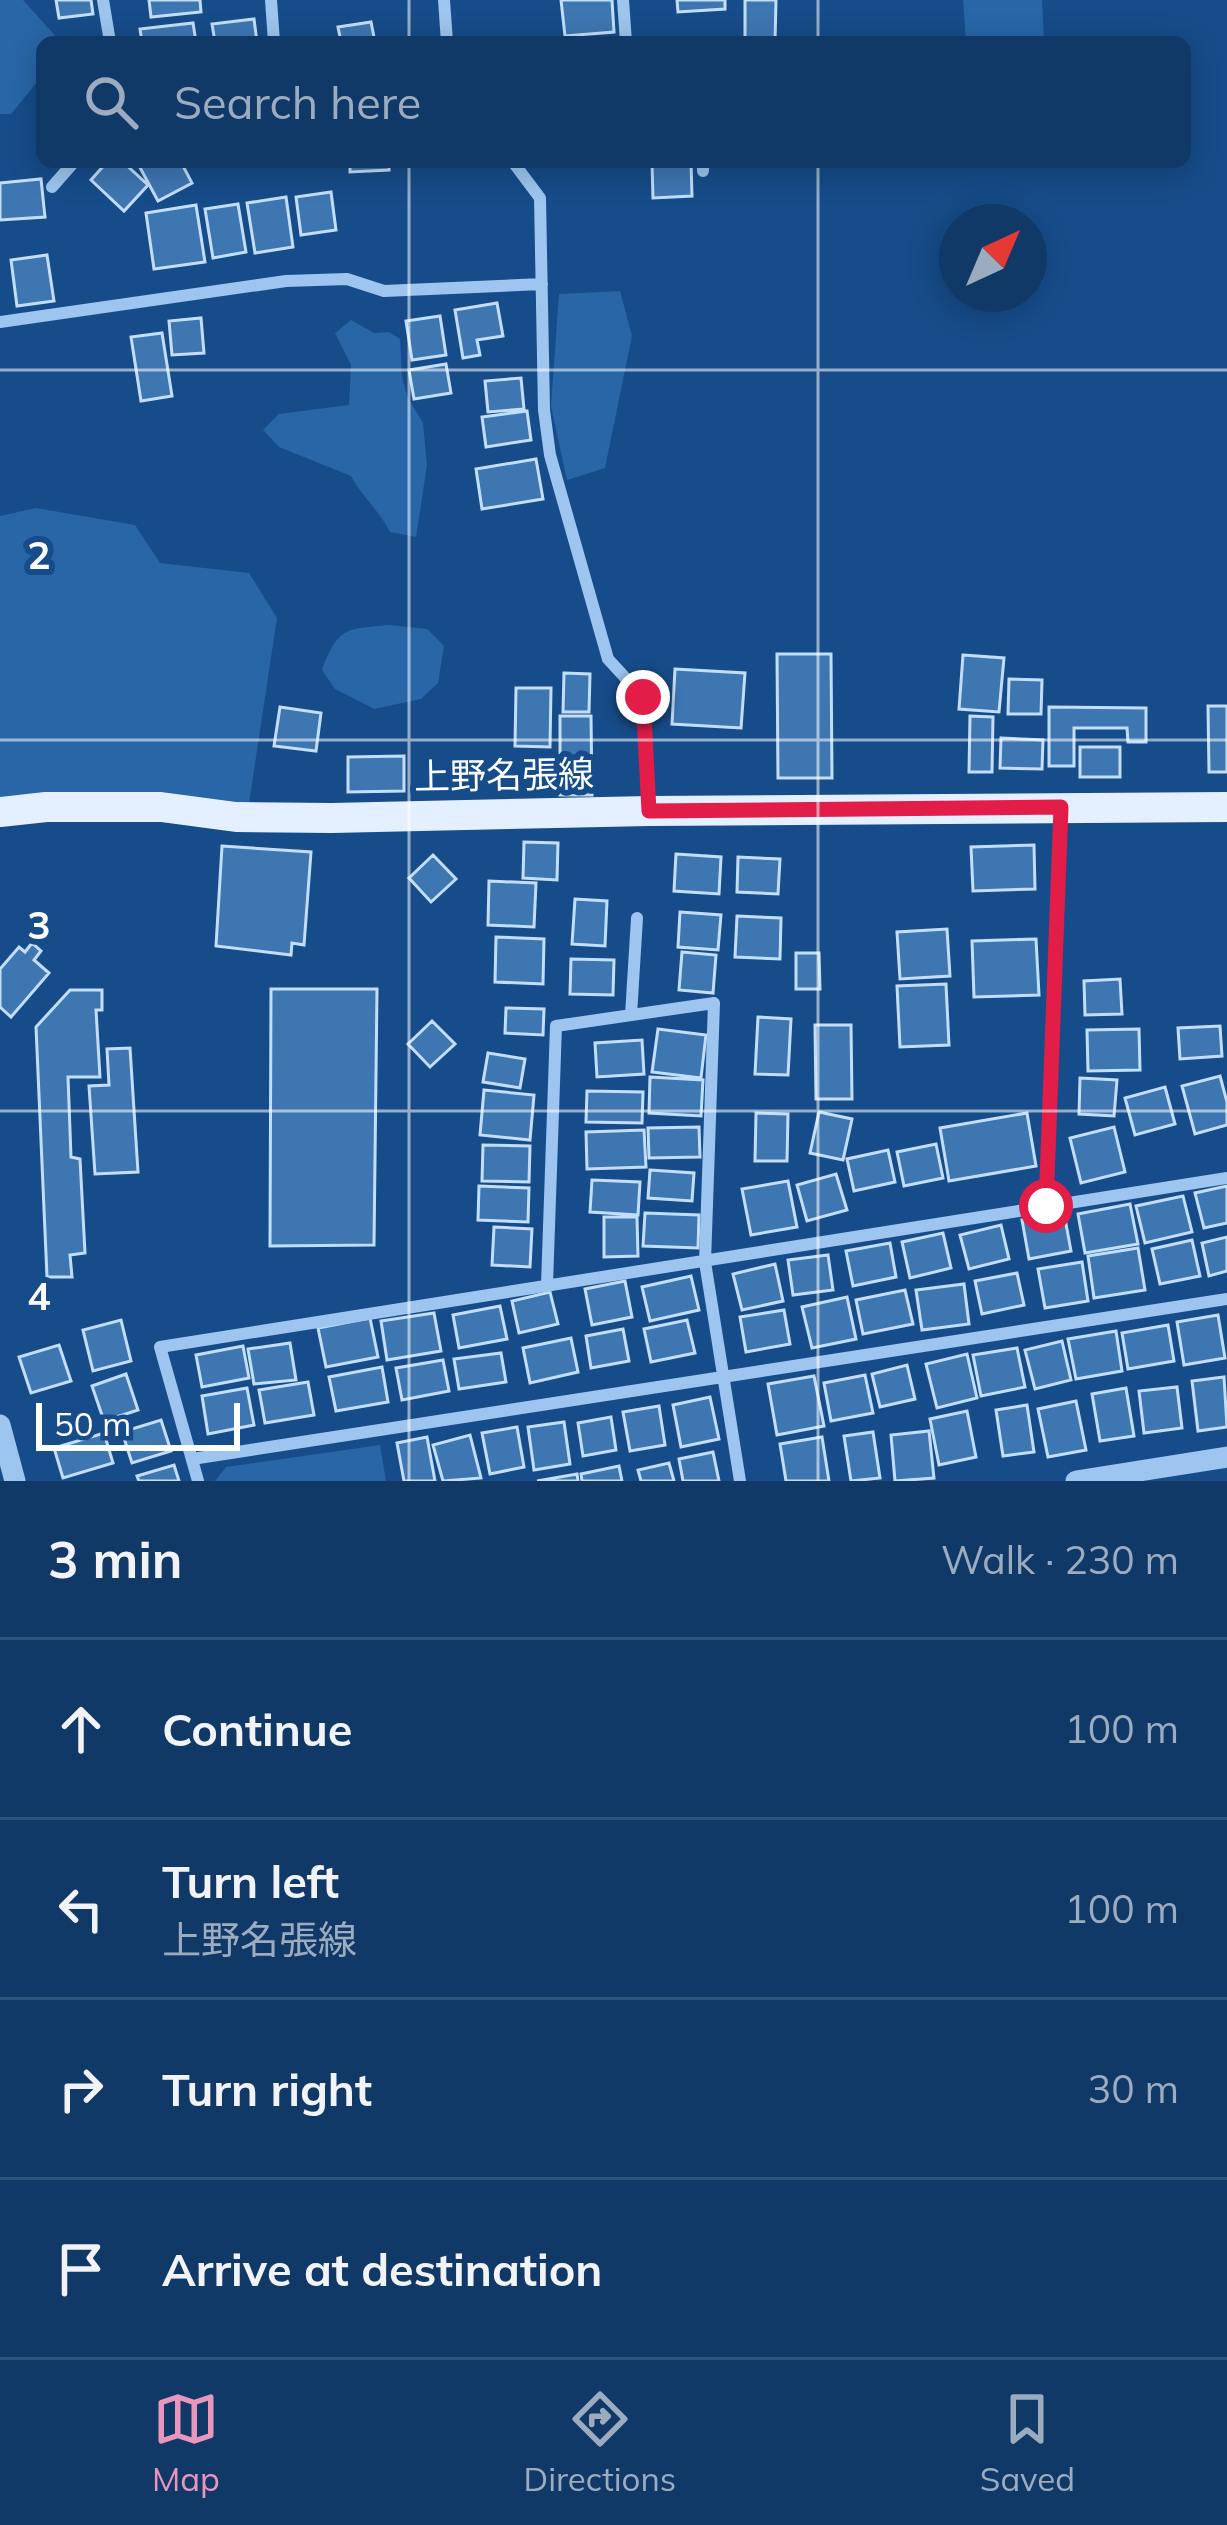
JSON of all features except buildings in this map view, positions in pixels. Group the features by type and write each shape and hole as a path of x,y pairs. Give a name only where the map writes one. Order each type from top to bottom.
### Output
{"main road":[{"name":"上野名張線","path":"0,812 161,807 236,817 332,818 1227,807"}],"street":[{"path":"103,0 109,36"},
{"path":"271,0 274,36"},
{"path":"444,0 447,36"},
{"path":"622,0 625,36"},
{"path":"52,187 69,168"},
{"path":"518,168 540,198 544,410 550,454 608,659 643,697 649,811"},
{"path":"0,322 286,281 347,279 384,291 542,284"},
{"path":"1046,1206 1061,807"},
{"path":"631,1015 637,918"},
{"path":"547,1284 556,1026 714,1003 705,1262 740,1481"},
{"path":"198,1481 160,1346 1227,1178"},
{"path":"192,1460 1227,1298"},
{"path":"0,1425 15,1481"},
{"path":"1076,1481 1227,1457"}],"shaded area":[{"path":"0,0 23,0 56,36 36,36 36,83 11,114 0,114"},
{"path":"963,0 1042,0 1044,36 966,36"},
{"path":"620,291 632,336 605,468 567,480 551,406 559,294"},
{"path":"351,320 374,333 389,332 400,339 402,377 423,423 427,465 416,537 390,532 351,476 279,447 263,430 279,414 349,405 351,365 335,333"},
{"path":"36,508 135,525 160,563 249,573 277,618 248,810 0,799 0,516"},
{"path":"389,625 427,629 444,646 438,683 421,699 374,709 335,689 322,670 333,645 345,633"},
{"path":"380,1445 386,1481 215,1481 226,1467"}],"route":[{"path":"643,697 649,811 1061,807 1046,1206"}]}
